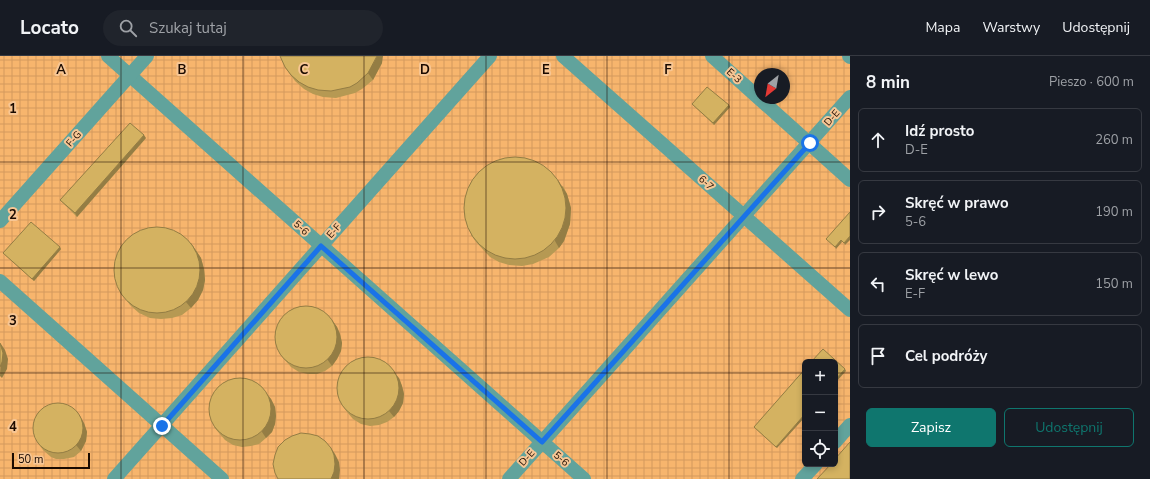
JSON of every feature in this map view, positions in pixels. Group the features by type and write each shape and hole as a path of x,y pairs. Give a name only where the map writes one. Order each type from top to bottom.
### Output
{"lane":[{"name":"5-6","path":"108,56 584,479"},
{"name":"F-G","path":"0,221 147,56"},
{"name":"E-F","path":"114,479 490,56"},
{"name":"6-7","path":"563,56 850,310"},
{"name":"E-3","path":"712,56 850,180"},
{"name":"D-E","path":"509,479 850,97"},
{"path":"0,281 222,479"},
{"path":"838,439 850,425"},
{"path":"802,479 813,467"}],"shaded area":[{"path":"0,56 850,56 850,479 0,479"}],"building":[{"path":"280,56 377,56 368,73 357,83 350,87 331,91 318,90 299,82 285,67"},
{"path":"707,87 729,105 713,123 692,104"},
{"path":"130,123 144,135 75,213 60,200"},
{"path":"515,157 535,161 543,165 551,172 558,180 562,188 566,208 562,228 558,236 551,244 543,251 535,255 515,259 495,255 487,251 479,244 472,236 468,228 464,208 468,188 472,180 479,172 487,165 495,161"},
{"path":"850,212 850,236 844,243 841,240 835,247 826,239"},
{"path":"31,222 60,247 32,279 3,253"},
{"path":"157,227 165,228 181,234 193,246 199,262 199,278 193,294 181,306 165,312 157,313 149,312 133,306 121,294 115,278 114,270 115,262 121,246 133,234 149,228"},
{"path":"306,306 323,311 328,315 332,320 337,337 332,354 328,359 323,363 306,368 289,363 284,359 280,354 275,337 280,320 284,315 289,311"},
{"path":"0,343 3,353 0,367"},
{"path":"823,349 834,359 814,359"},
{"path":"368,357 385,362 390,366 394,371 399,388 394,405 390,410 385,414 368,419 351,414 346,410 342,405 337,388 342,371 346,366 351,362"},
{"path":"838,363 845,369 838,377"},
{"path":"802,372 802,417 776,447 754,427"},
{"path":"240,378 257,383 262,387 266,392 271,409 266,426 262,431 257,435 240,440 223,435 218,431 214,426 209,409 214,392 218,387 223,383"},
{"path":"58,403 67,405 78,414 83,428 81,437 72,448 58,453 49,451 38,442 33,428 35,419 44,408"},
{"path":"301,433 318,436 331,448 334,455 335,464 331,479 278,479 273,464 278,447 285,440"},
{"path":"850,442 850,479 817,479 828,467 838,467 838,456"}],"route":[{"path":"162,426 321,246 542,442 810,143"}]}
